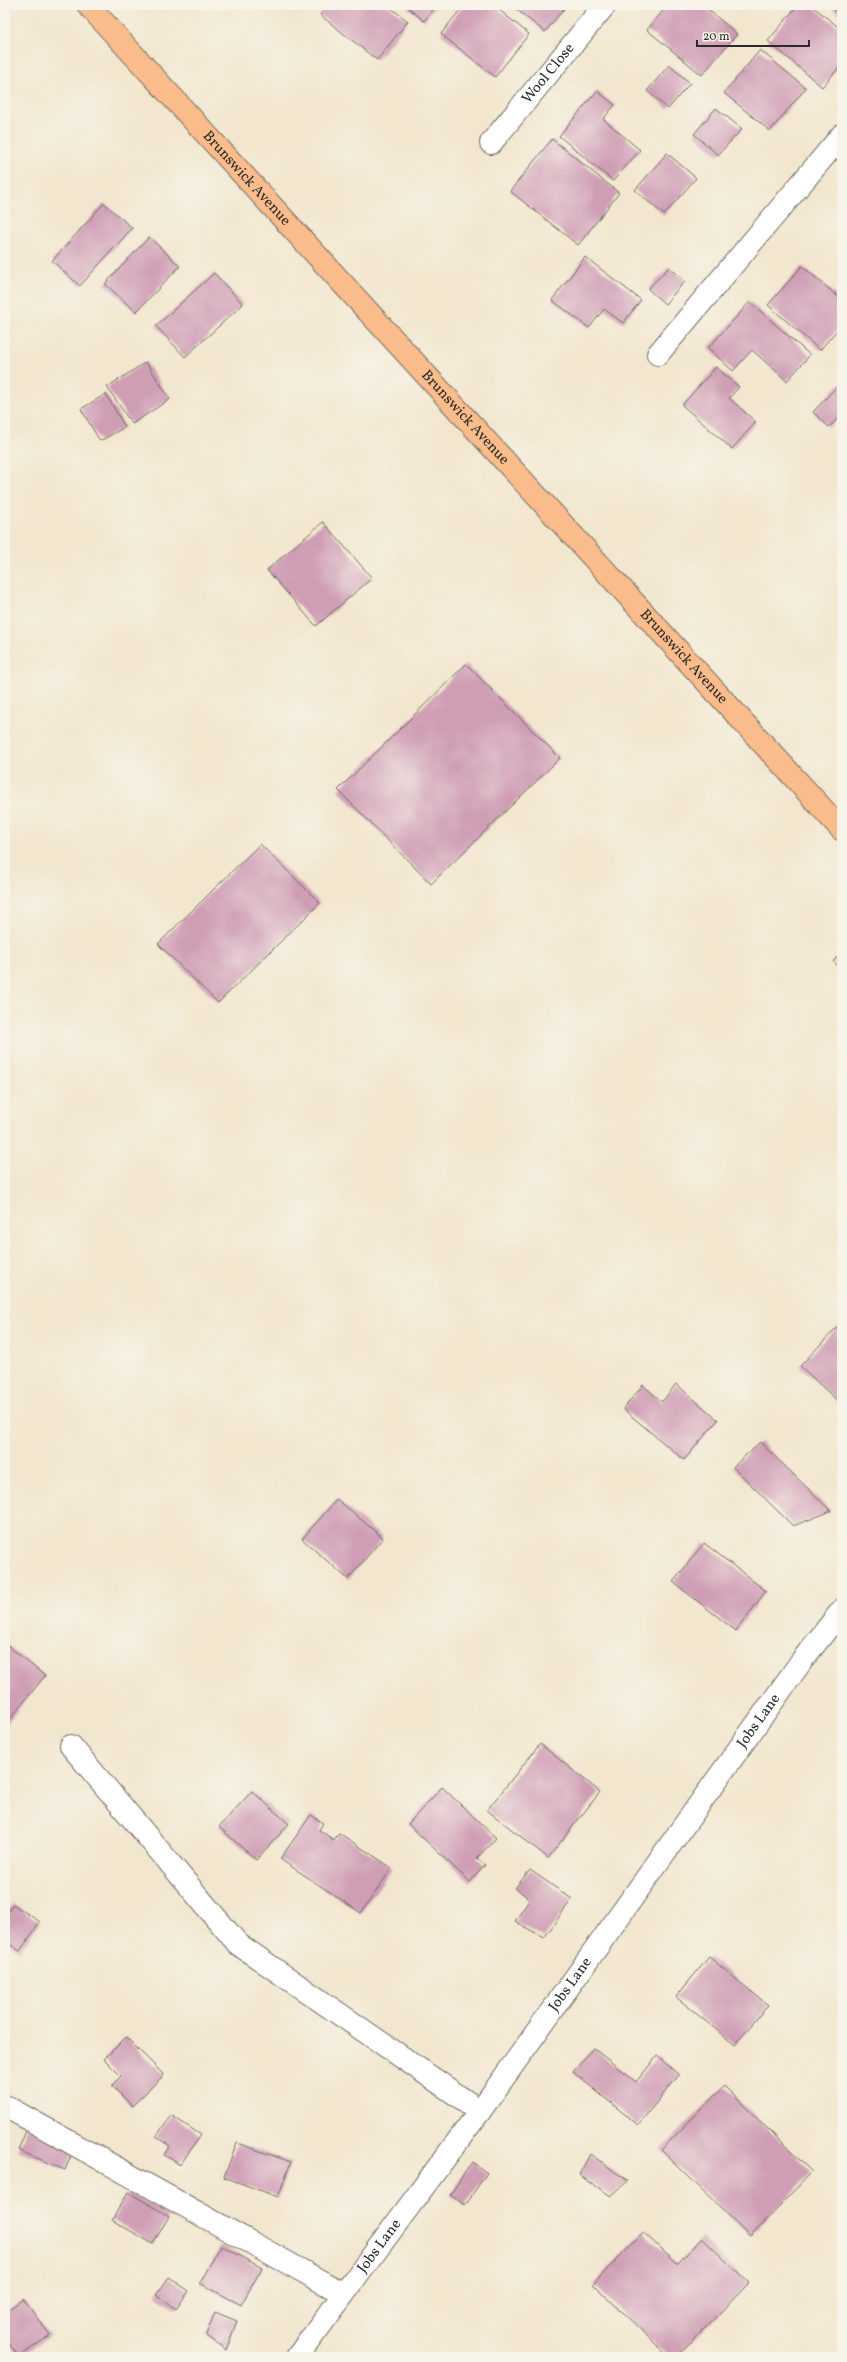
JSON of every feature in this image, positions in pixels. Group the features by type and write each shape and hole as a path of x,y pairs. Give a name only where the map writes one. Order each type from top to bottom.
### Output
{"main road":[{"name":"Brunswick Avenue","path":"88,5 842,830"}],"street":[{"name":"Wool Close","path":"491,143 605,5"},
{"path":"658,354 842,135"},
{"name":"Jobs Lane","path":"296,2357 342,2293 480,2111 803,1659 842,1610"},
{"path":"71,1746 238,1944 480,2111"},
{"path":"5,2106 342,2293"}],"building":[{"path":"328,5 387,5 408,21 377,60 320,15"},
{"path":"405,5 437,5 424,21"},
{"path":"464,5 493,5 529,34 495,77 441,34"},
{"path":"511,5 567,5 545,32"},
{"path":"668,5 703,5 737,34 702,75 647,30"},
{"path":"798,5 811,5 842,30 842,64 822,87 768,41"},
{"path":"828,5 842,5 842,16"},
{"path":"760,50 806,88 770,131 724,93"},
{"path":"669,65 690,83 668,109 647,91"},
{"path":"597,91 615,105 603,119 640,150 613,181 559,136"},
{"path":"716,108 742,129 718,155 694,134"},
{"path":"552,139 619,193 578,245 510,191"},
{"path":"667,153 696,178 664,215 635,190"},
{"path":"104,203 132,228 80,286 52,261"},
{"path":"149,237 180,266 136,312 105,284"},
{"path":"585,257 641,300 623,323 604,309 589,328 552,300"},
{"path":"802,266 842,300 842,324 820,350 768,305"},
{"path":"669,267 685,281 665,304 648,289"},
{"path":"214,273 243,304 185,357 156,326"},
{"path":"750,302 810,355 787,381 752,350 733,371 708,348"},
{"path":"146,362 170,399 132,424 107,387"},
{"path":"716,367 739,387 729,398 756,422 732,449 682,405"},
{"path":"839,384 842,387 842,415 829,427 813,412"},
{"path":"106,394 125,427 100,441 81,409"},
{"path":"323,522 372,578 316,626 267,570"},
{"path":"466,664 560,758 431,884 338,790"},
{"path":"260,844 320,903 218,1003 158,944"},
{"path":"842,953 842,970 833,961"},
{"path":"841,1323 842,1324 842,1405 800,1366"},
{"path":"676,1384 718,1420 684,1460 623,1409 643,1385 662,1402"},
{"path":"760,1442 831,1511 793,1526 733,1467"},
{"path":"337,1499 383,1538 348,1579 302,1539"},
{"path":"704,1543 766,1591 736,1631 673,1582"},
{"path":"5,1643 45,1676 5,1725"},
{"path":"540,1744 600,1792 548,1858 487,1810"},
{"path":"442,1787 496,1838 477,1858 485,1865 470,1882 408,1824"},
{"path":"252,1791 289,1824 256,1860 219,1827"},
{"path":"311,1815 323,1823 319,1830 334,1840 339,1833 392,1868 361,1913 280,1859"},
{"path":"530,1870 572,1899 544,1938 515,1921 530,1899 515,1888"},
{"path":"13,1904 40,1922 20,1951 5,1941 5,1915"},
{"path":"709,1957 768,2005 735,2045 676,1997"},
{"path":"126,2037 164,2075 132,2106 112,2086 121,2076 104,2059"},
{"path":"593,2048 636,2082 657,2056 679,2075 638,2125 573,2072"},
{"path":"724,2086 812,2172 750,2236 661,2150"},
{"path":"171,2115 201,2135 180,2165 164,2154 170,2146 156,2137"},
{"path":"28,2126 75,2147 65,2170 18,2150"},
{"path":"237,2143 291,2162 278,2197 224,2177"},
{"path":"590,2154 628,2181 611,2196 579,2175"},
{"path":"472,2162 487,2173 465,2205 450,2195"},
{"path":"128,2192 169,2216 153,2244 112,2220"},
{"path":"643,2232 677,2264 702,2238 749,2283 677,2357 669,2357 593,2284"},
{"path":"221,2245 262,2268 241,2305 200,2283"},
{"path":"169,2277 189,2291 176,2309 156,2295"},
{"path":"23,2299 50,2335 19,2357 5,2339 5,2312"},
{"path":"215,2312 237,2321 226,2350 206,2335"}]}
